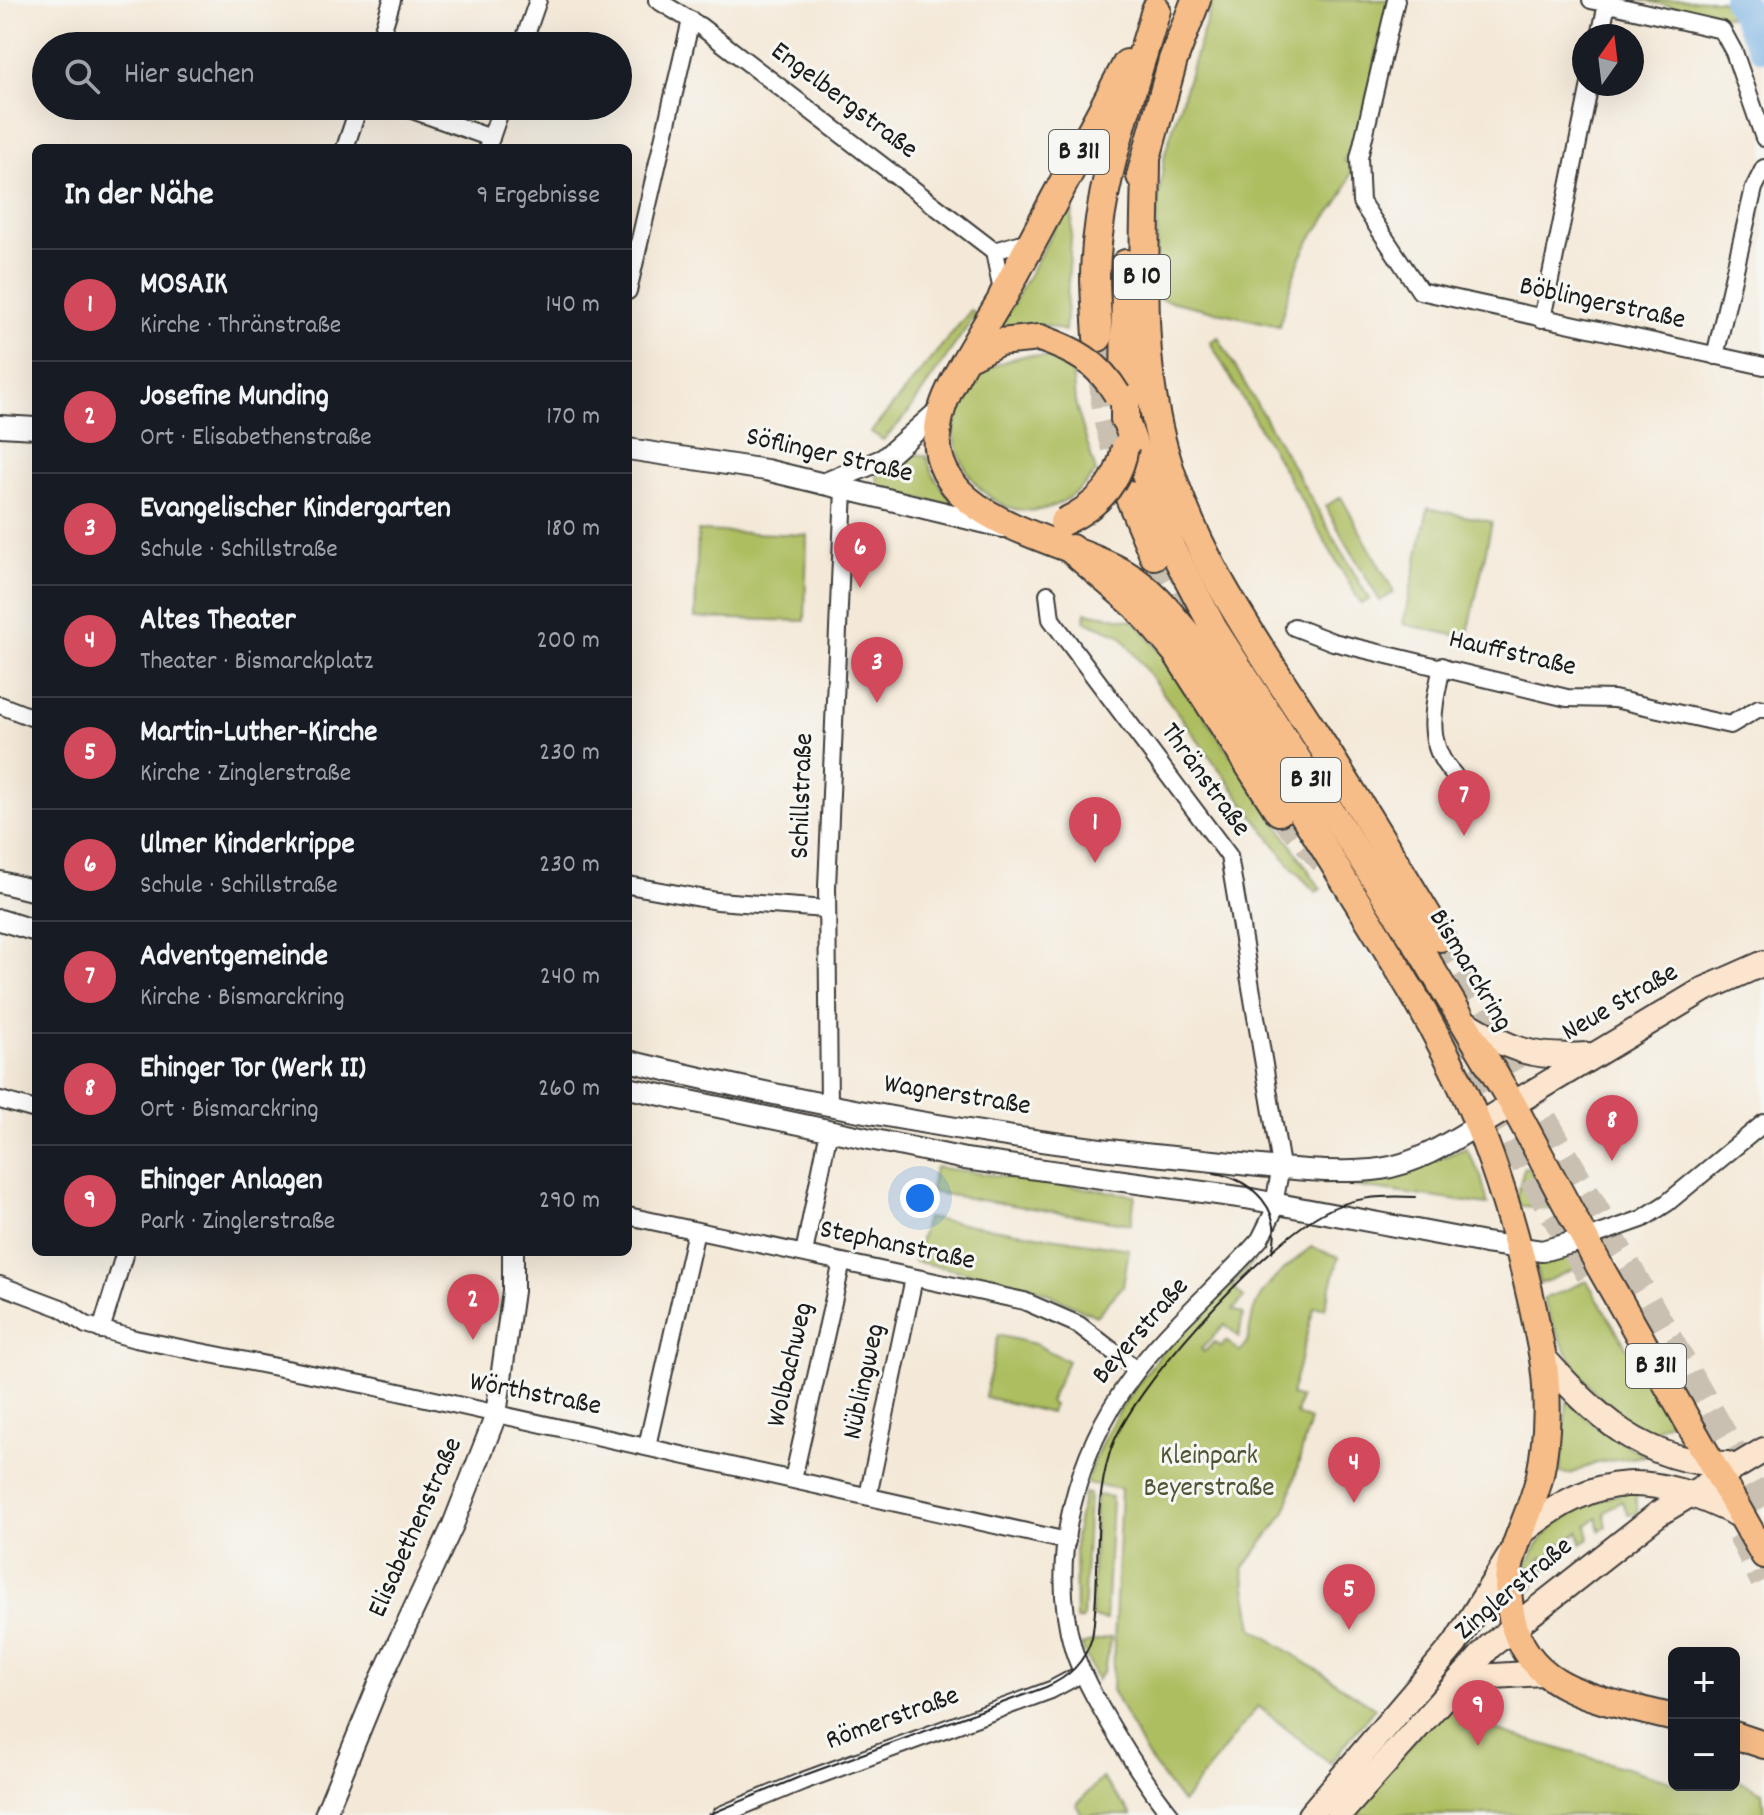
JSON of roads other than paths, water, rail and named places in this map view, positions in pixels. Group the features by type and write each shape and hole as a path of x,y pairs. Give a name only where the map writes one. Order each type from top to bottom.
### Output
{"highway":[{"name":"B 10","path":"1196,0 1173,60 1146,161 1141,262 1144,322 1161,439 1199,543 1233,607 1440,937"},
{"name":"B 10","path":"1098,337 1095,274 1101,222 1120,130 1158,5"},
{"name":"B 311","path":"1003,296 1158,5"},
{"name":"B 311","path":"1122,420 1127,245 1136,193 1146,161"},
{"path":"1129,495 1154,555"},
{"path":"1071,549 1137,606 1168,641 1279,811"}],"main road":[{"name":"B 311","path":"1003,296 942,408 938,433 941,457 950,479 983,514 1015,530 1100,559 1147,588 1191,638 1397,966 1478,1125 1516,1247 1542,1356 1546,1411 1543,1451 1539,1476 1514,1545"},
{"path":"971,356 999,342 1040,338 1085,357 1099,369 1122,420 1119,471 1099,500 1063,522 1015,530"},
{"name":"Bismarckring","path":"1122,420 1172,549 1214,629 1512,1103 1585,1239 1764,1555"},
{"name":"Neue Straße","path":"1512,1103 1703,990 1764,963"},
{"path":"1463,1021 1492,1039 1529,1054 1546,1058 1594,1055"},
{"name":"Wagnerstraße","path":"1478,1125 1512,1103"},
{"path":"1542,1356 1617,1431 1654,1450 1717,1470"},
{"name":"Zinglerstraße","path":"1339,1815 1446,1691 1490,1646 1574,1577 1692,1492 1717,1470 1754,1456"},
{"path":"1668,1716 1589,1694 1542,1673 1531,1662 1514,1627 1509,1598 1514,1545 1570,1499 1612,1483 1645,1482 1692,1492 1741,1516"},
{"name":"Zinglerstraße","path":"1310,1815 1469,1624 1514,1545"},
{"path":"1446,1691 1478,1677 1542,1673"}],"street":[{"path":"382,32 392,0"},
{"path":"527,32 538,0"},
{"name":"Böblingerstraße","path":"1396,0 1359,158 1361,202 1413,282 1429,295 1764,366"},
{"name":"Engelbergstraße","path":"660,1 691,20 994,251"},
{"path":"1600,24 1599,2 1722,30 1734,52 1764,138"},
{"path":"632,274 691,20"},
{"path":"1542,319 1588,96"},
{"path":"346,144 354,120"},
{"path":"434,120 489,143 497,120"},
{"path":"1715,356 1754,188 1764,168"},
{"path":"1003,296 994,251 1032,240"},
{"path":"823,484 884,459 942,408"},
{"path":"0,426 32,428"},
{"name":"Söflinger Straße","path":"632,450 720,461 1015,530"},
{"name":"Schillstraße","path":"829,1106 826,909 844,489"},
{"name":"Thränstraße","path":"1048,594 1051,619 1229,856 1281,1166"},
{"name":"Hauffstraße","path":"1294,627 1333,642 1567,698 1614,699 1730,725 1759,708 1764,709"},
{"path":"1442,666 1431,727 1438,754 1454,775"},
{"path":"0,705 32,717"},
{"path":"0,882 32,890"},
{"path":"632,886 717,901 826,909"},
{"path":"0,920 32,930"},
{"name":"Wagnerstraße","path":"632,1062 829,1106 1073,1146 1281,1166 1382,1169 1431,1153 1478,1125"},
{"name":"Wagnerstraße","path":"632,1089 965,1159 1275,1204 1516,1247 1552,1250 1585,1239"},
{"path":"0,1100 32,1109"},
{"path":"1585,1239 1642,1219 1667,1203 1764,1123"},
{"path":"804,1253 829,1130"},
{"path":"1275,1204 1281,1166"},
{"name":"Beyerstraße","path":"1171,1815 1145,1780 1083,1673 1069,1630 1065,1584 1067,1541 1078,1487 1091,1447 1137,1370 1260,1239 1275,1204"},
{"name":"Stephanstraße","path":"632,1217 1038,1305 1091,1332 1137,1370"},
{"path":"647,1446 696,1231"},
{"path":"101,1330 124,1256"},
{"name":"Elisabethenstraße","path":"325,1815 380,1681 465,1497 496,1415 513,1291 513,1256"},
{"name":"Wolbachweg","path":"793,1479 842,1262"},
{"name":"Nüblingweg","path":"868,1496 914,1278"},
{"name":"Wörthstraße","path":"0,1285 61,1308 86,1325 101,1330 647,1446 1067,1541"},
{"name":"Römerstraße","path":"721,1815 803,1781 1044,1693 1083,1673"}],"waterway":[{"path":"1739,0 1764,46"}],"tunnel":[{"path":"1098,337 1107,419 1123,478"},
{"path":"1154,555 1213,653"},
{"path":"1279,811 1324,861"},
{"path":"1440,937 1764,1507"},
{"path":"1447,1033 1597,1286"},
{"path":"1741,1533 1764,1581"}],"tram line":[{"path":"1214,1173 1241,1182 1262,1199 1273,1223 1275,1237 1272,1252"},
{"path":"708,1815 802,1776 1046,1687 1069,1674 1085,1655 1092,1638 1101,1498 1110,1452 1144,1392 1201,1321 1266,1256 1296,1231 1343,1204 1378,1197 1415,1197"}],"place":[{"name":"Ulmer Kinderkrippe","path":"860,588"},
{"name":"Evangelischer Kindergarten","path":"877,703"},
{"name":"Adventgemeinde","path":"1464,836"},
{"name":"MOSAIK","path":"1095,863"},
{"name":"Ehinger Tor (Werk II)","path":"1612,1161"},
{"name":"Josefine Munding","path":"473,1340"},
{"name":"Altes Theater","path":"1354,1503"},
{"name":"Martin-Luther-Kirche","path":"1349,1630"},
{"name":"Ehinger Anlagen","path":"1478,1746"}],"park label":[{"name":"Kleinpark Beyerstraße","path":"1209,1474"}]}
